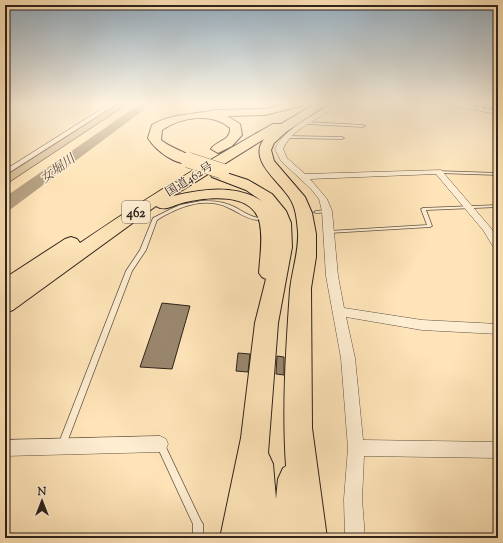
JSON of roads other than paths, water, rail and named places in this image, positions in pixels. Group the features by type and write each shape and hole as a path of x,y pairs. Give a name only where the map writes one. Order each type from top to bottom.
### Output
{"highway":[{"path":"149,128 144,137 149,145 159,153 263,187 285,204 293,224 301,288"},
{"path":"156,128 154,138 158,144 185,161"},
{"path":"135,202 172,176 228,143 235,137 236,128"},
{"name":"国道462号","path":"5,288 68,241 262,128"},
{"name":"国道462号","path":"5,306 155,200 231,153 275,128"},
{"path":"284,128 269,140 265,148 266,157 268,162 297,197 305,218 308,244 301,288 298,428 290,538"},
{"path":"220,172 261,193 274,205 278,212 282,228 282,250 269,309"},
{"path":"53,272 160,205 183,197 196,194 229,194 254,204 267,218 269,232 269,309 257,426 238,538"},
{"path":"257,426 260,538"},
{"path":"298,428 309,538"}],"street":[{"path":"5,173 75,128"},
{"path":"300,128 288,137 280,146 280,153 323,199 321,212 329,232 332,276 348,358 356,448 354,499 355,538"},
{"path":"302,177 438,172 487,229 498,246"},
{"path":"339,311 422,325 498,329"},
{"path":"5,448 160,444"},
{"path":"356,448 448,448 498,450"}],"lane":[{"path":"288,137 342,138"},
{"path":"438,172 498,174"},
{"path":"61,447 129,271 143,250 155,219 182,206 208,202 220,203 231,207 246,217 257,219"},
{"path":"329,232 430,226 423,210 498,206"},
{"path":"160,444 198,524 198,538"}],"waterway":[{"name":"女堀川","path":"5,205 112,128"}]}
